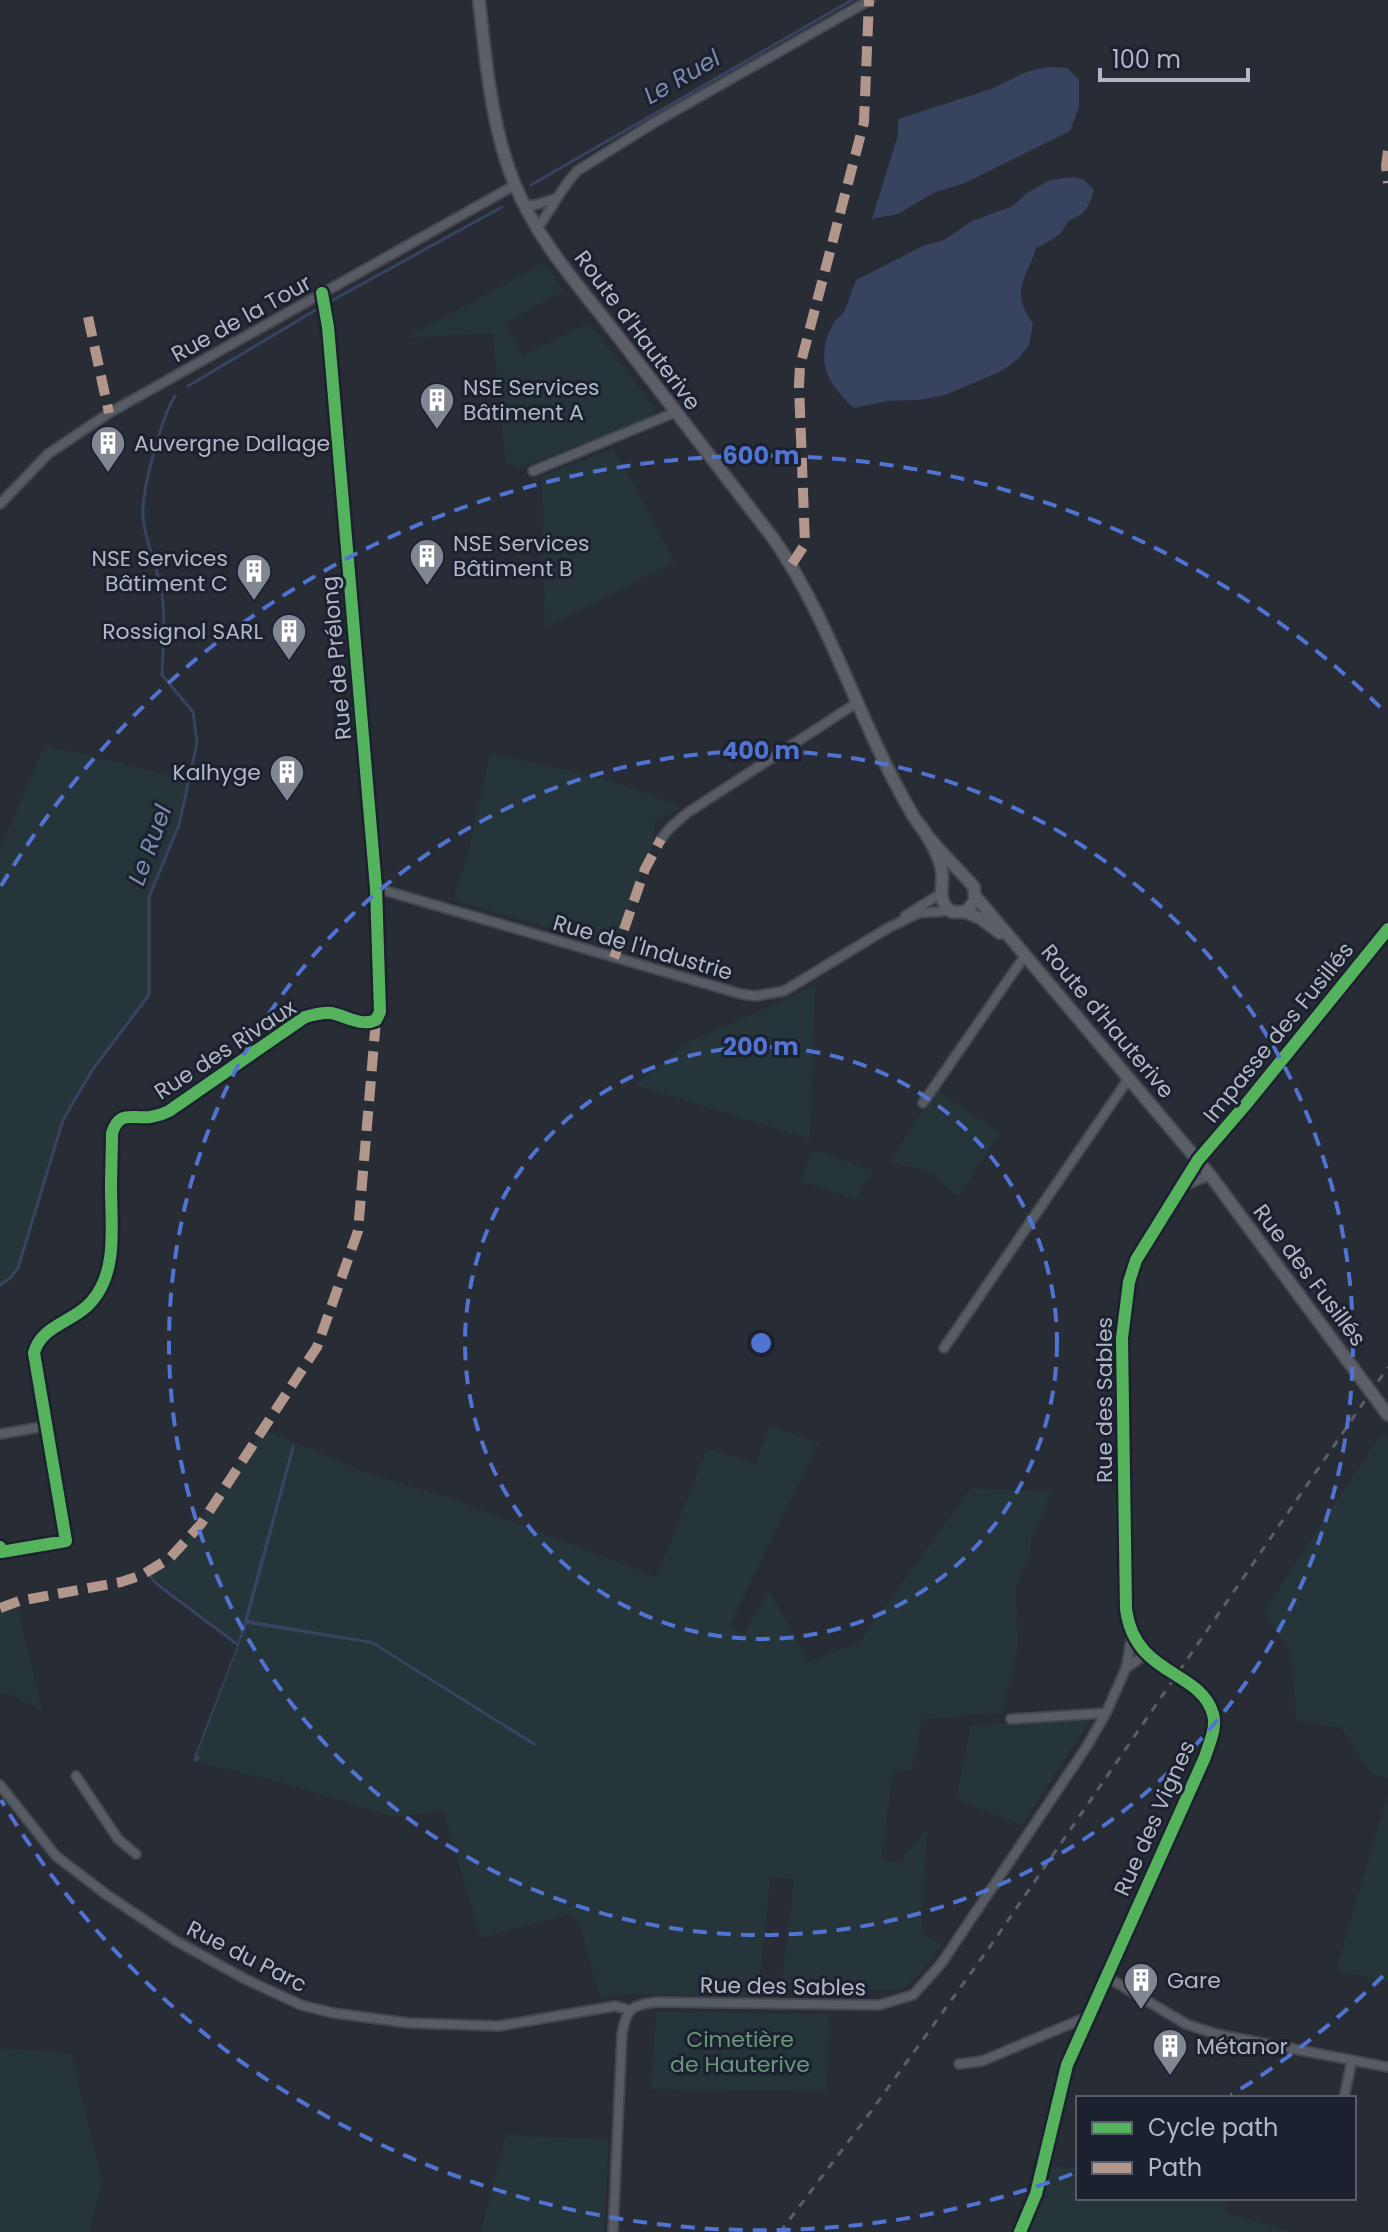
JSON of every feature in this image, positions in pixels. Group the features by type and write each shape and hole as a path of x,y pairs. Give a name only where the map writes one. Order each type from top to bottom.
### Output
{"main road":[{"name":"Route d'Hauterive","path":"479,0 487,73 499,133 515,185 525,205 571,276 792,564 817,611 893,778 939,860 941,891"},
{"name":"Route d'Hauterive","path":"921,826 966,880"},
{"path":"950,880 966,880 974,887 976,897 972,906 965,912 949,911 942,904 941,891 950,880"},
{"name":"Route d'Hauterive","path":"976,897 1198,1160"},
{"name":"Route d'Hauterive","path":"965,912 980,918 1017,945"},
{"name":"Rue des Fusillés","path":"1198,1160 1388,1415"}],"street":[{"path":"538,227 577,171 657,121 870,0"},
{"name":"Rue de la Tour","path":"0,504 48,454 109,413 515,185"},
{"path":"525,205 557,198"},
{"name":"Rue de Prélong","path":"322,293 328,327 376,888 380,1012 376,1020"},
{"path":"533,471 676,412"},
{"path":"661,839 687,813 858,702"},
{"name":"Rue de l'Industrie","path":"376,888 755,996 784,991 888,928 919,913 949,911"},
{"name":"Rue de l'Industrie","path":"888,928 941,891"},
{"name":"Impasse des Fusillés","path":"1198,1160 1388,929"},
{"path":"923,1103 1026,954"},
{"name":"Rue des Rivaux","path":"0,1547 1,1552 66,1541 34,1353 46,1332 77,1315 92,1301 108,1268 112,1240 112,1133 118,1121 124,1117 147,1117 169,1111 305,1017 331,1013 368,1024 376,1020"},
{"path":"944,1348 1129,1078"},
{"name":"Rue des Sables","path":"1146,1654 1128,1624 1126,1593 1122,1338 1125,1304 1129,1282 1143,1246 1198,1160"},
{"path":"1183,1187 1210,1175"},
{"path":"0,1434 46,1426"},
{"name":"Rue des Sables","path":"630,2010 640,2004 656,2002 879,2005 913,1995 941,1964 1087,1746 1126,1668 1132,1635"},
{"path":"1126,1668 1146,1654"},
{"name":"Rue des Vignes","path":"1020,2232 1036,2194 1067,2065 1205,1757 1214,1726 1213,1714 1205,1698 1146,1654"},
{"path":"1011,1719 1106,1713"},
{"path":"76,1776 118,1839 136,1854"},
{"name":"Rue du Parc","path":"0,1785 56,1856 107,1895 176,1941 301,2005 333,2013 409,2023 499,2026 615,2006 630,2010"},
{"path":"1107,1977 1186,2024 1216,2034 1388,2067"},
{"path":"613,2232 622,2034 630,2010"},
{"path":"959,2064 982,2061 1088,2017"},
{"path":"1344,2096 1352,2060"}],"green space":[{"path":"544,263 564,291 506,322 522,356 589,323 655,408 652,418 518,468 506,463 493,333 406,338"},
{"path":"614,449 675,562 545,628 542,476"},
{"path":"45,745 189,780 179,825 149,897 149,995 93,1069 63,1120 18,1268 0,1285 0,849"},
{"path":"490,754 610,781 680,808 666,817 655,818 654,842 615,946 453,900 468,853"},
{"path":"815,985 810,1139 635,1085 688,1042"},
{"path":"936,1089 1001,1133 958,1196 928,1171 890,1162"},
{"path":"813,1150 873,1171 855,1200 801,1181"},
{"path":"770,1426 819,1443 730,1625 743,1635 769,1591 809,1662 860,1641 971,1488 1051,1492 1030,1541 1031,1551 1016,1588 1018,1647 1002,1713 922,1719 912,1771 893,1772 881,1860 899,1862 927,1829 921,1934 942,1943 922,1972 904,1989 781,1989 794,1880 771,1875 757,1997 640,1994 600,1997 580,1926 570,1914 481,1938 443,1811 393,1817 280,1782 197,1762 238,1643 151,1575 175,1557 263,1429 364,1472 456,1500 657,1577 707,1448 756,1464"},
{"path":"1383,1431 1388,1439 1388,1779 1371,1774 1341,1728 1296,1720 1291,1654 1265,1613"},
{"path":"17,1605 42,1710 6,1692 0,1694 0,1612"},
{"path":"1091,1719 1022,1825 956,1800 971,1725"},
{"path":"1388,1793 1388,1982 1336,1970"},
{"name":"Cimetière de Hauterive","path":"656,2011 829,2015 826,2092 651,2089"},
{"path":"0,2048 71,2053 102,2181 89,2232 0,2232"},
{"path":"506,2135 609,2140 604,2232 481,2232"},
{"path":"1048,2165 1076,2169 1076,2200 1226,2200 1224,2213 1296,2232 1030,2232"}],"water":[{"path":"1047,67 1067,68 1079,80 1079,107 1070,131 965,183 933,193 898,214 872,219 898,135 898,119"},
{"path":"1083,179 1094,190 1082,213 1068,221 1055,238 1036,248 1021,294 1026,313 1033,324 1029,345 1019,358 1002,371 945,395 854,408 830,380 824,349 833,324 845,310 856,280 923,246 944,240 972,221 1013,206 1027,193 1050,180"},
{"path":"292,1445 295,1446 248,1620 372,1641 537,1744 534,1746 372,1644 247,1624 197,1755 200,1757 197,1762 193,1760 237,1646 149,1577 151,1575 238,1643"}],"waterway":[{"name":"Le Ruel","path":"531,185 852,0"},
{"name":"Le Ruel","path":"333,300 502,207"},
{"name":"Le Ruel","path":"188,386 319,308"},
{"name":"Le Ruel","path":"0,1285 18,1268 63,1120 93,1069 149,995 149,897 179,825 197,743 193,712 162,675 163,599 143,515 153,454 175,396"}],"railway":[{"path":"780,2232 989,1948 1388,1367"}],"marked path":[{"path":"792,564 805,544 800,366 864,122 869,0"},
{"path":"1388,151 1388,183"},
{"path":"88,317 109,413"},
{"path":"614,958 645,869 661,839"},
{"path":"0,1608 19,1601 121,1582 142,1575 170,1558 201,1524 317,1347 358,1231 376,1020"}],"cycle path":[{"path":"0,1547 1,1552 66,1541 34,1353 44,1336 92,1301 106,1276 112,1232 112,1133 115,1126 123,1118 150,1117 169,1111 305,1017 331,1013 370,1022 376,1020 380,1012 376,888 328,327 322,293"},
{"path":"1020,2232 1036,2194 1067,2065 1205,1757 1214,1725 1206,1699 1142,1648 1132,1631 1126,1609 1122,1338 1129,1282 1136,1260 1198,1160 1388,929"}],"place":[{"name":"NSE Services Bâtiment A","path":"437,431"},
{"name":"Auvergne Dallage","path":"108,474"},
{"name":"NSE Services Bâtiment B","path":"427,587"},
{"name":"NSE Services Bâtiment C","path":"254,602"},
{"name":"Rossignol SARL","path":"289,662"},
{"name":"Kalhyge","path":"287,803"},
{"name":"Gare","path":"1141,2011"},
{"name":"Métanor","path":"1170,2077"}]}
